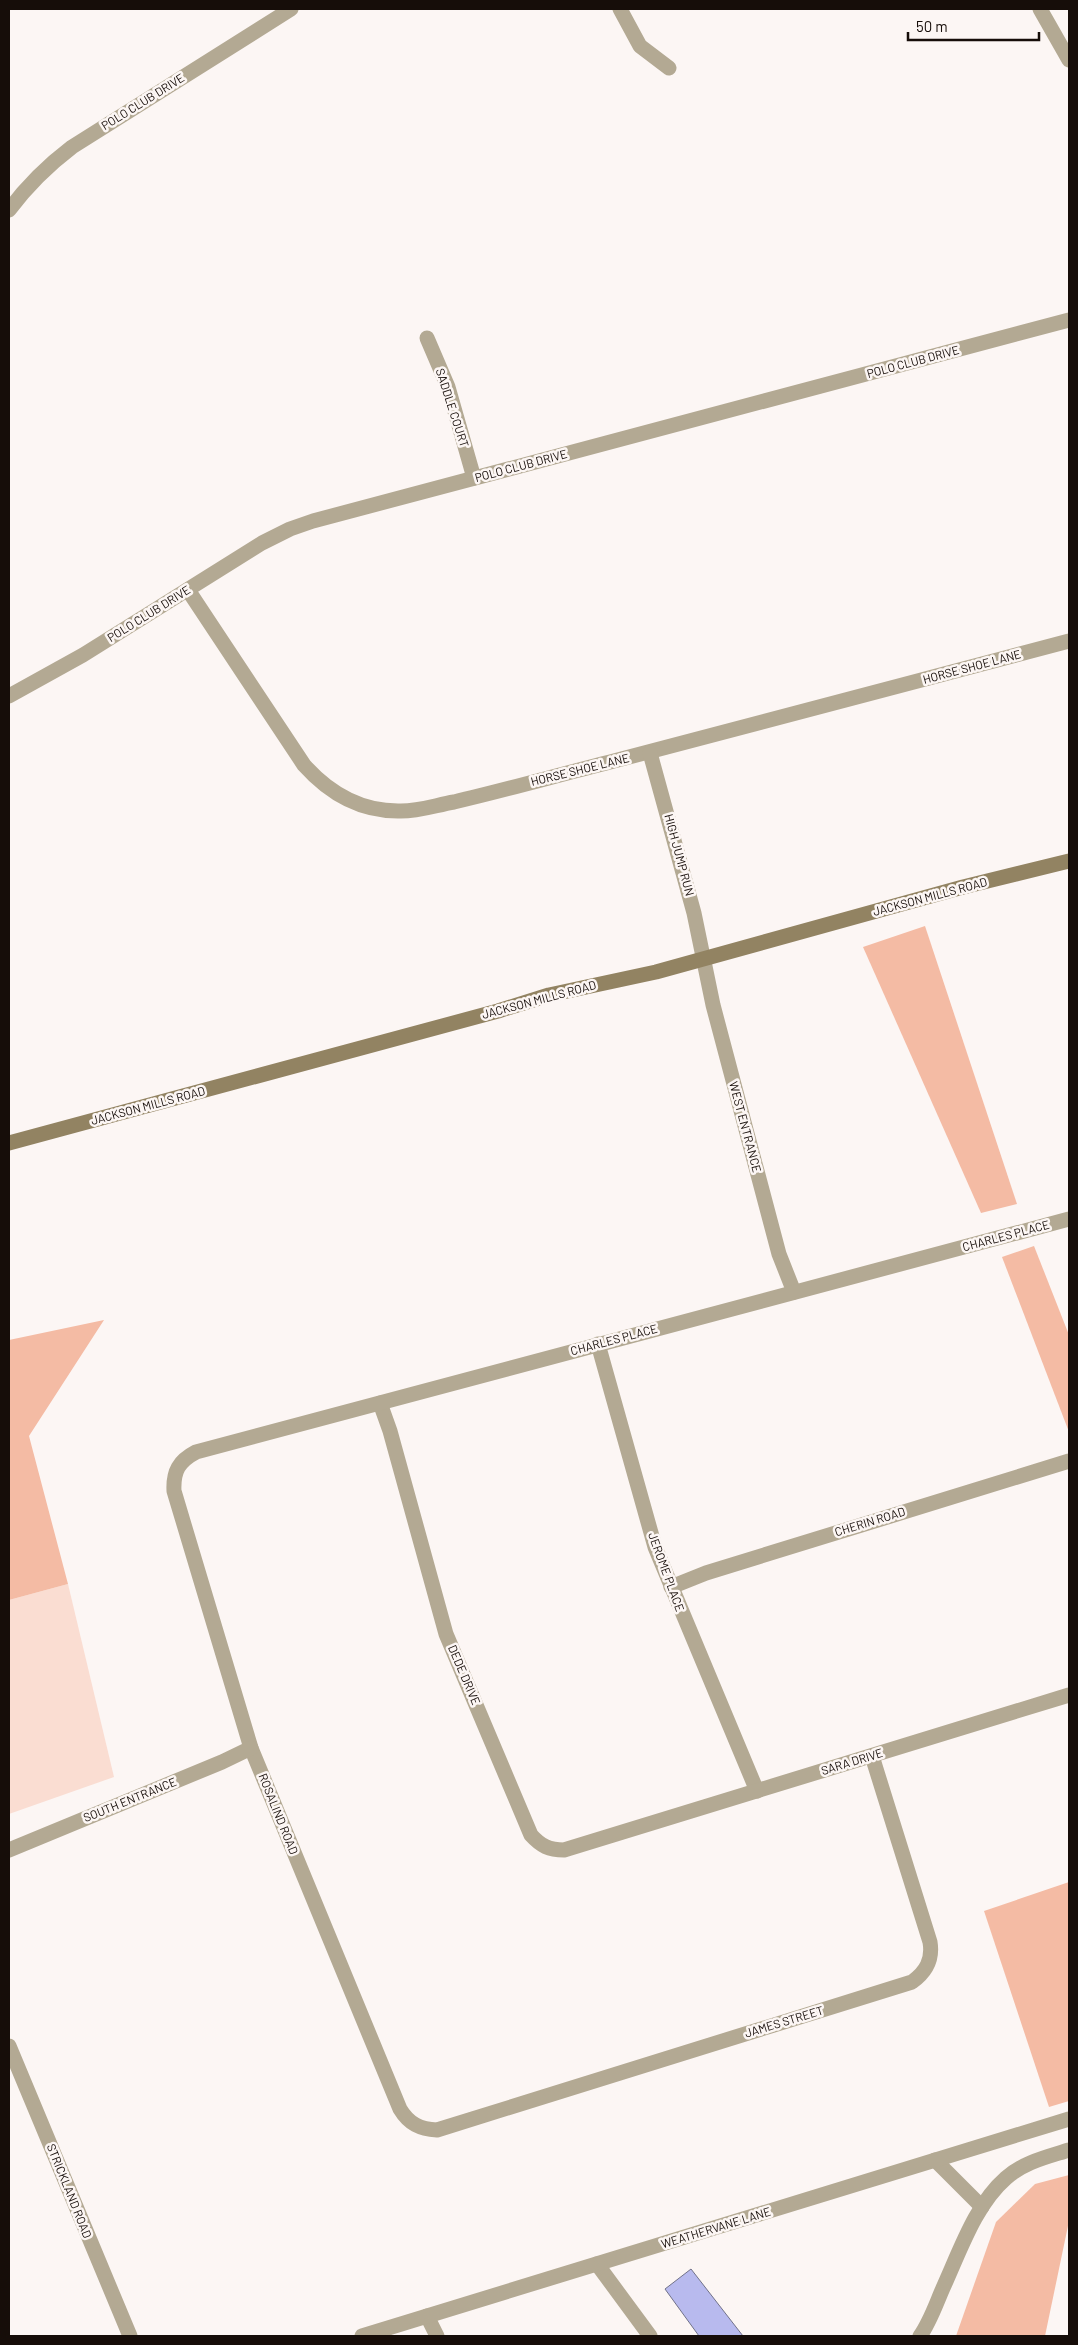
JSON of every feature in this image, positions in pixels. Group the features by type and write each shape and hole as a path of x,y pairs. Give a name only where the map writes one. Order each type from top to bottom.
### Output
{"main road":[{"name":"JACKSON MILLS ROAD","path":"9,1143 498,1011 549,995 656,972 963,887 1069,861"}],"street":[{"name":"POLO CLUB DRIVE","path":"9,210 22,192 47,167 72,147 291,9"},
{"path":"620,9 640,46 669,68"},
{"path":"1040,9 1069,60"},
{"name":"POLO CLUB DRIVE","path":"9,696 83,655 262,543 290,529 313,521 1069,320"},
{"name":"SADDLE COURT","path":"427,338 448,387 474,478"},
{"name":"HORSE SHOE LANE","path":"188,590 304,765 329,789 356,804 384,811 412,810 482,795 650,753 1069,641"},
{"name":"HIGH JUMP RUN","path":"650,753 694,913 703,959"},
{"name":"WEST ENTRANCE","path":"703,959 713,1005 779,1254 794,1292"},
{"name":"CHARLES PLACE","path":"173,1480 176,1468 184,1459 196,1452 1069,1220"},
{"name":"JEROME PLACE","path":"598,1344 655,1547 757,1791"},
{"name":"DEDE DRIVE","path":"380,1403 390,1431 446,1634 531,1835 539,1844 552,1850 564,1850 635,1829"},
{"name":"CHERIN ROAD","path":"671,1587 706,1572 1069,1461"},
{"name":"ROSALIND ROAD","path":"173,1480 174,1491 251,1748 400,2108 404,2116 414,2125 425,2129"},
{"name":"SARA DRIVE","path":"635,1829 1069,1695"},
{"name":"SOUTH ENTRANCE","path":"9,1850 222,1762 251,1748"},
{"name":"JAMES STREET","path":"425,2129 437,2130 912,1982 921,1975 929,1964 930,1942 872,1756"},
{"name":"STRICKLAND ROAD","path":"9,2046 130,2336"},
{"name":"WEATHERVANE LANE","path":"362,2336 1069,2119"},
{"path":"920,2336 966,2236 982,2208 1006,2178 1041,2158 1069,2150"},
{"path":"936,2160 982,2208"},
{"path":"597,2264 650,2336"},
{"path":"427,2316 437,2336"}],"shaded area":[{"path":"925,926 1017,1204 981,1213 863,947"},
{"path":"1034,1246 1069,1335 1069,1432 1002,1257"},
{"path":"104,1320 29,1436 68,1584 9,1600 9,1340"},
{"path":"68,1584 114,1777 9,1814 9,1600"},
{"path":"1069,1882 1069,2101 1049,2107 984,1911"},
{"path":"1069,2175 1069,2221 1045,2336 956,2336 996,2222 1035,2184"}],"building":[{"path":"691,2269 743,2336 699,2336 665,2289"}]}
